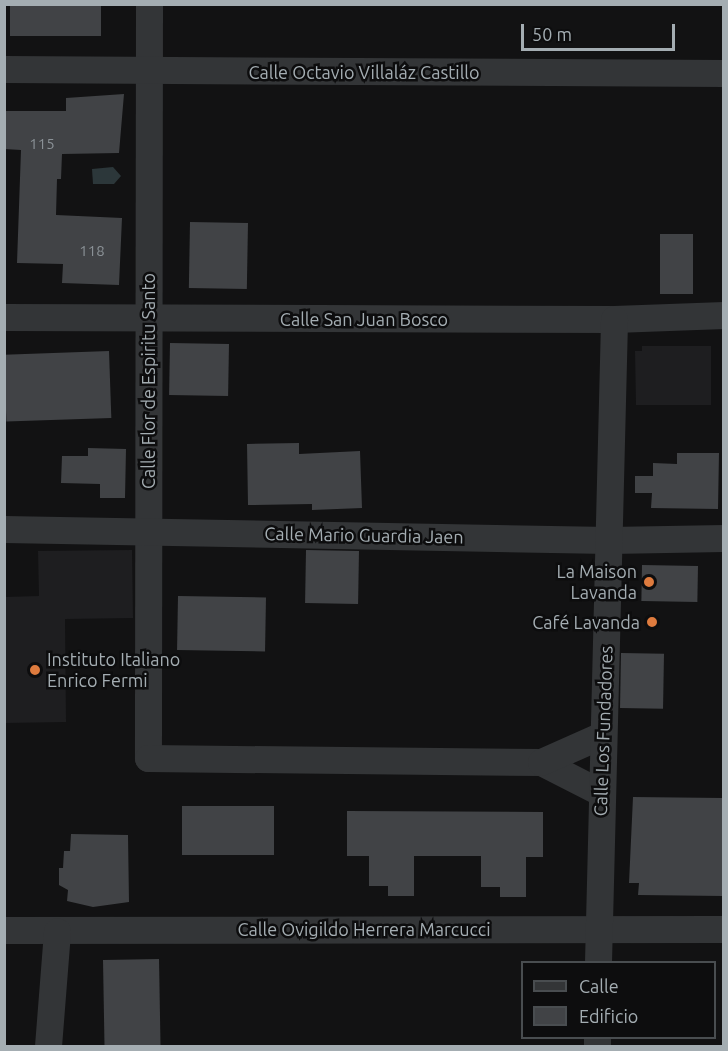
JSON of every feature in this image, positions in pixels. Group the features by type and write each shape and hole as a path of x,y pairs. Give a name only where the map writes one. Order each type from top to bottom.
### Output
{"street":[{"name":"Calle Flor de Espiritu Santo","path":"149,4 148,758 541,762"},
{"name":"Calle Octavio Villaláz Castillo","path":"4,69 723,73"},
{"name":"Calle San Juan Bosco","path":"4,317 614,319 723,315"},
{"name":"Calle Los Fundadores","path":"598,961 600,792 614,319"},
{"name":"Calle Mario Guardia Jaen","path":"4,529 609,540 723,538"},
{"path":"541,762 602,735"},
{"path":"541,762 600,792"},
{"name":"Calle Ovigildo Herrera Marcucci","path":"4,930 723,929"},
{"path":"48,1047 57,931"}],"shaded area":[{"path":"113,167 121,176 114,184 93,184 92,169"},
{"path":"642,346 711,346 711,405 636,405 635,351 642,351"},
{"name":"Instituto Italiano Enrico Fermi","path":"132,550 133,618 65,619 66,722 5,723 5,597 39,596 38,551"}],"building":[{"path":"10,4 101,4 101,36 10,36"},
{"path":"124,94 119,153 62,154 61,179 57,179 56,215 122,218 119,285 62,283 63,264 17,263 21,150 4,149 4,111 66,111 66,98"},
{"path":"190,222 248,223 247,289 189,288"},
{"path":"660,234 693,234 693,294 660,294"},
{"path":"170,343 229,344 228,396 169,395"},
{"path":"109,351 111,418 6,422 4,355"},
{"path":"299,443 299,454 360,451 362,508 312,510 312,504 248,505 247,444"},
{"path":"88,448 126,449 125,498 100,498 100,484 61,483 62,456 88,456"},
{"path":"677,453 719,453 718,509 651,508 652,493 635,493 635,476 653,476 653,463 677,464"},
{"path":"306,550 359,551 358,604 305,603"},
{"path":"642,565 698,566 697,602 641,601"},
{"path":"178,596 266,598 265,652 177,650"},
{"path":"621,653 664,654 663,709 620,708"},
{"path":"633,797 723,798 723,896 638,895 639,883 629,883"},
{"path":"182,806 274,806 274,855 182,855"},
{"path":"347,811 543,812 543,857 526,857 526,897 500,897 500,887 481,887 481,856 414,856 414,896 388,896 388,886 369,886 369,856 347,856"},
{"path":"71,834 128,835 129,902 93,907 67,901 68,890 59,885 59,868 63,868 64,851 70,851"},
{"path":"159,959 161,1046 105,1046 103,960"}],"place":[{"name":"La Maison Lavanda","path":"649,582"},
{"name":"Café Lavanda","path":"652,622"},
{"name":"Instituto Italiano Enrico Fermi","path":"35,670"}]}
